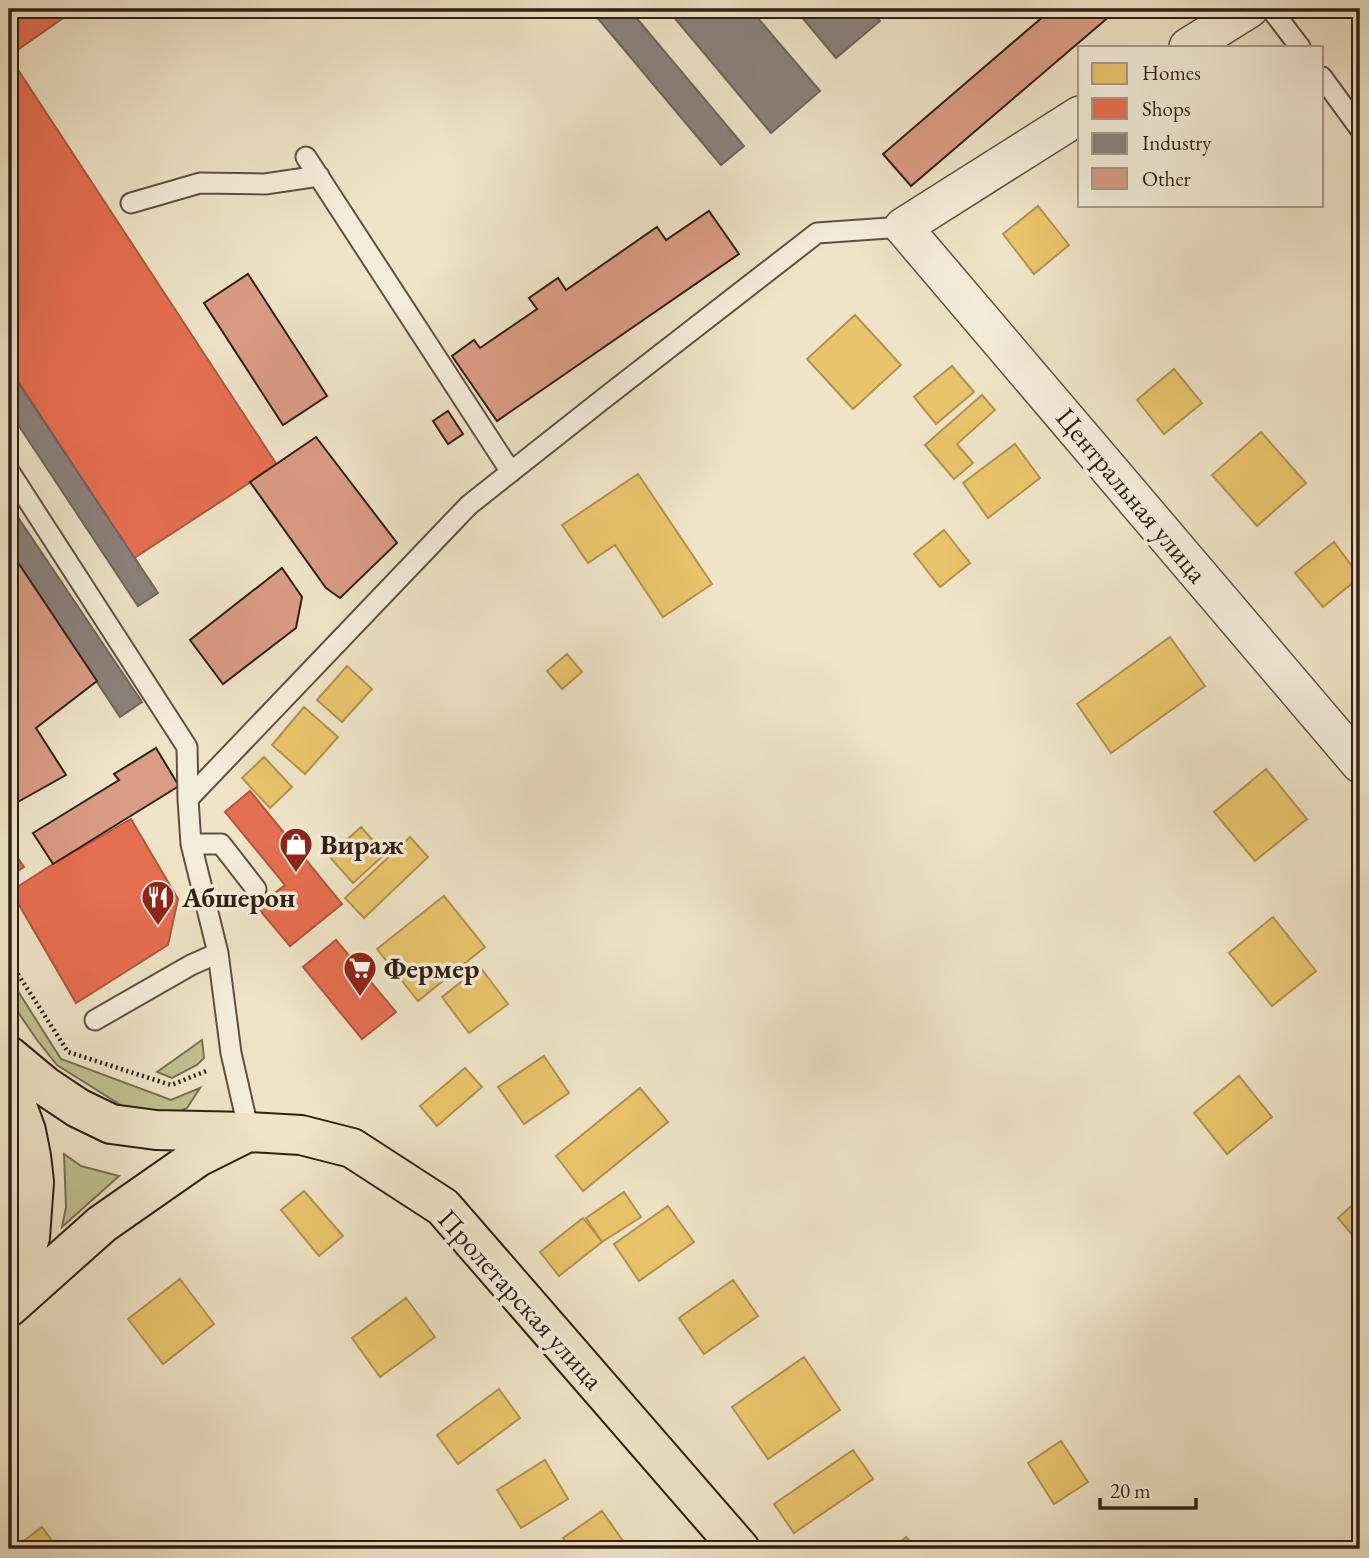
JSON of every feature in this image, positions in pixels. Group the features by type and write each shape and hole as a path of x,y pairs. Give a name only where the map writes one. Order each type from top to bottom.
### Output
{"main road":[{"name":"Пролетарская улица","path":"9,1056 67,1101 111,1124 156,1130 301,1135 352,1148 443,1207 740,1549"},
{"path":"9,1084 26,1131 34,1182 30,1237 9,1307"},
{"name":"Пролетарская улица","path":"9,1307 102,1224 198,1157 249,1132"}],"street":[{"path":"1190,46 1249,9"},
{"path":"903,227 1078,116"},
{"name":"Центральная улица","path":"903,227 1360,764"}],"lane":[{"path":"1271,9 1299,46"},
{"path":"1324,80 1360,129"},
{"path":"306,157 511,472"},
{"path":"131,203 200,183 265,184 318,176"},
{"path":"188,799 469,505 817,233 903,227"},
{"path":"9,471 187,747 191,844 219,953 231,1053 249,1132"},
{"path":"191,844 221,844 256,889"},
{"path":"95,1020 191,965 219,953"}],"path":[{"path":"9,960 68,1052 171,1085 233,1060"}],"green space":[{"path":"9,977 61,1059 171,1100 200,1088 187,1108 177,1113 161,1113 124,1107 57,1065 9,999"},
{"path":"202,1040 204,1058 197,1065 172,1078 157,1072"},
{"path":"64,1154 81,1166 119,1176 62,1227 66,1207"}],"building: Homes":[{"path":"1038,206 1069,245 1034,274 1003,234"},
{"path":"855,315 901,365 853,409 807,359"},
{"path":"952,366 974,392 936,424 914,397"},
{"path":"1174,369 1202,403 1164,434 1137,400"},
{"path":"982,395 995,410 957,444 973,463 954,479 925,445"},
{"path":"1261,432 1306,483 1257,526 1212,475"},
{"path":"1015,444 1040,478 988,518 963,483"},
{"path":"638,474 712,584 663,617 615,545 588,563 562,525"},
{"path":"944,530 970,563 940,587 914,554"},
{"path":"1334,542 1360,577 1323,607 1295,573"},
{"path":"1170,637 1205,686 1111,753 1077,704"},
{"path":"567,654 582,672 562,689 547,671"},
{"path":"347,666 372,689 342,722 317,700"},
{"path":"304,707 338,737 305,774 272,745"},
{"path":"264,757 292,787 270,808 242,778"},
{"path":"1266,769 1307,819 1255,861 1214,812"},
{"path":"361,827 385,854 353,883 329,856"},
{"path":"410,837 428,857 364,918 345,898"},
{"path":"444,896 485,947 418,1001 377,949"},
{"path":"1273,917 1316,971 1272,1006 1229,953"},
{"path":"480,967 508,1004 469,1033 442,997"},
{"path":"544,1056 569,1093 524,1124 498,1087"},
{"path":"465,1068 482,1087 437,1126 420,1106"},
{"path":"1239,1076 1272,1117 1227,1154 1194,1113"},
{"path":"640,1088 668,1122 583,1191 556,1156"},
{"path":"304,1191 343,1236 319,1256 281,1210"},
{"path":"624,1192 641,1217 602,1242 586,1218"},
{"path":"1360,1198 1360,1244 1338,1218"},
{"path":"668,1206 694,1242 639,1281 614,1244"},
{"path":"583,1218 602,1242 559,1276 540,1252"},
{"path":"180,1279 214,1324 163,1364 128,1319"},
{"path":"733,1280 758,1316 704,1354 679,1318"},
{"path":"406,1298 435,1337 380,1377 352,1338"},
{"path":"804,1357 840,1410 768,1459 732,1407"},
{"path":"499,1389 520,1418 458,1464 437,1435"},
{"path":"1061,1441 1088,1482 1054,1504 1028,1463"},
{"path":"853,1450 873,1479 794,1533 774,1504"},
{"path":"545,1460 568,1499 521,1528 497,1490"},
{"path":"602,1511 623,1541 611,1549 571,1549 563,1538"},
{"path":"42,1527 58,1549 13,1549"},
{"path":"906,1537 917,1549 892,1549"}],"building: Shops":[{"path":"9,9 76,9 9,56"},
{"path":"9,56 277,465 134,558 9,367"},
{"name":"Вираж","path":"250,791 342,904 290,946 257,907 285,885 225,812"},
{"path":"131,819 178,899 168,945 76,1003 11,891"},
{"path":"9,845 24,867 9,877"},
{"path":"336,940 396,1012 362,1039 303,967"}],"building: Industry":[{"path":"590,9 629,9 744,146 721,165"},
{"path":"667,9 750,9 820,91 771,133"},
{"path":"795,9 870,9 880,21 836,58"},
{"path":"9,369 158,593 138,606 9,411"},
{"path":"9,504 142,702 120,717 9,549"}],"building: Other":[{"path":"1052,9 1118,9 911,186 883,154"},
{"path":"709,211 739,254 497,421 452,356 474,340 480,348 537,309 529,298 558,278 566,290 657,227 666,240"},
{"path":"248,274 327,396 283,425 204,303"},
{"path":"448,411 463,434 448,444 433,421"},
{"path":"316,437 397,543 340,598 326,588 250,482"},
{"path":"9,549 97,681 36,728 66,775 16,803 9,792"},
{"path":"282,568 302,597 296,628 223,684 190,640"},
{"path":"156,748 179,786 53,864 33,833 119,780 114,774"}],"place":[{"name":"Вираж","path":"296,874"},
{"name":"Абшерон","path":"158,927"},
{"name":"Фермер","path":"360,998"}]}
